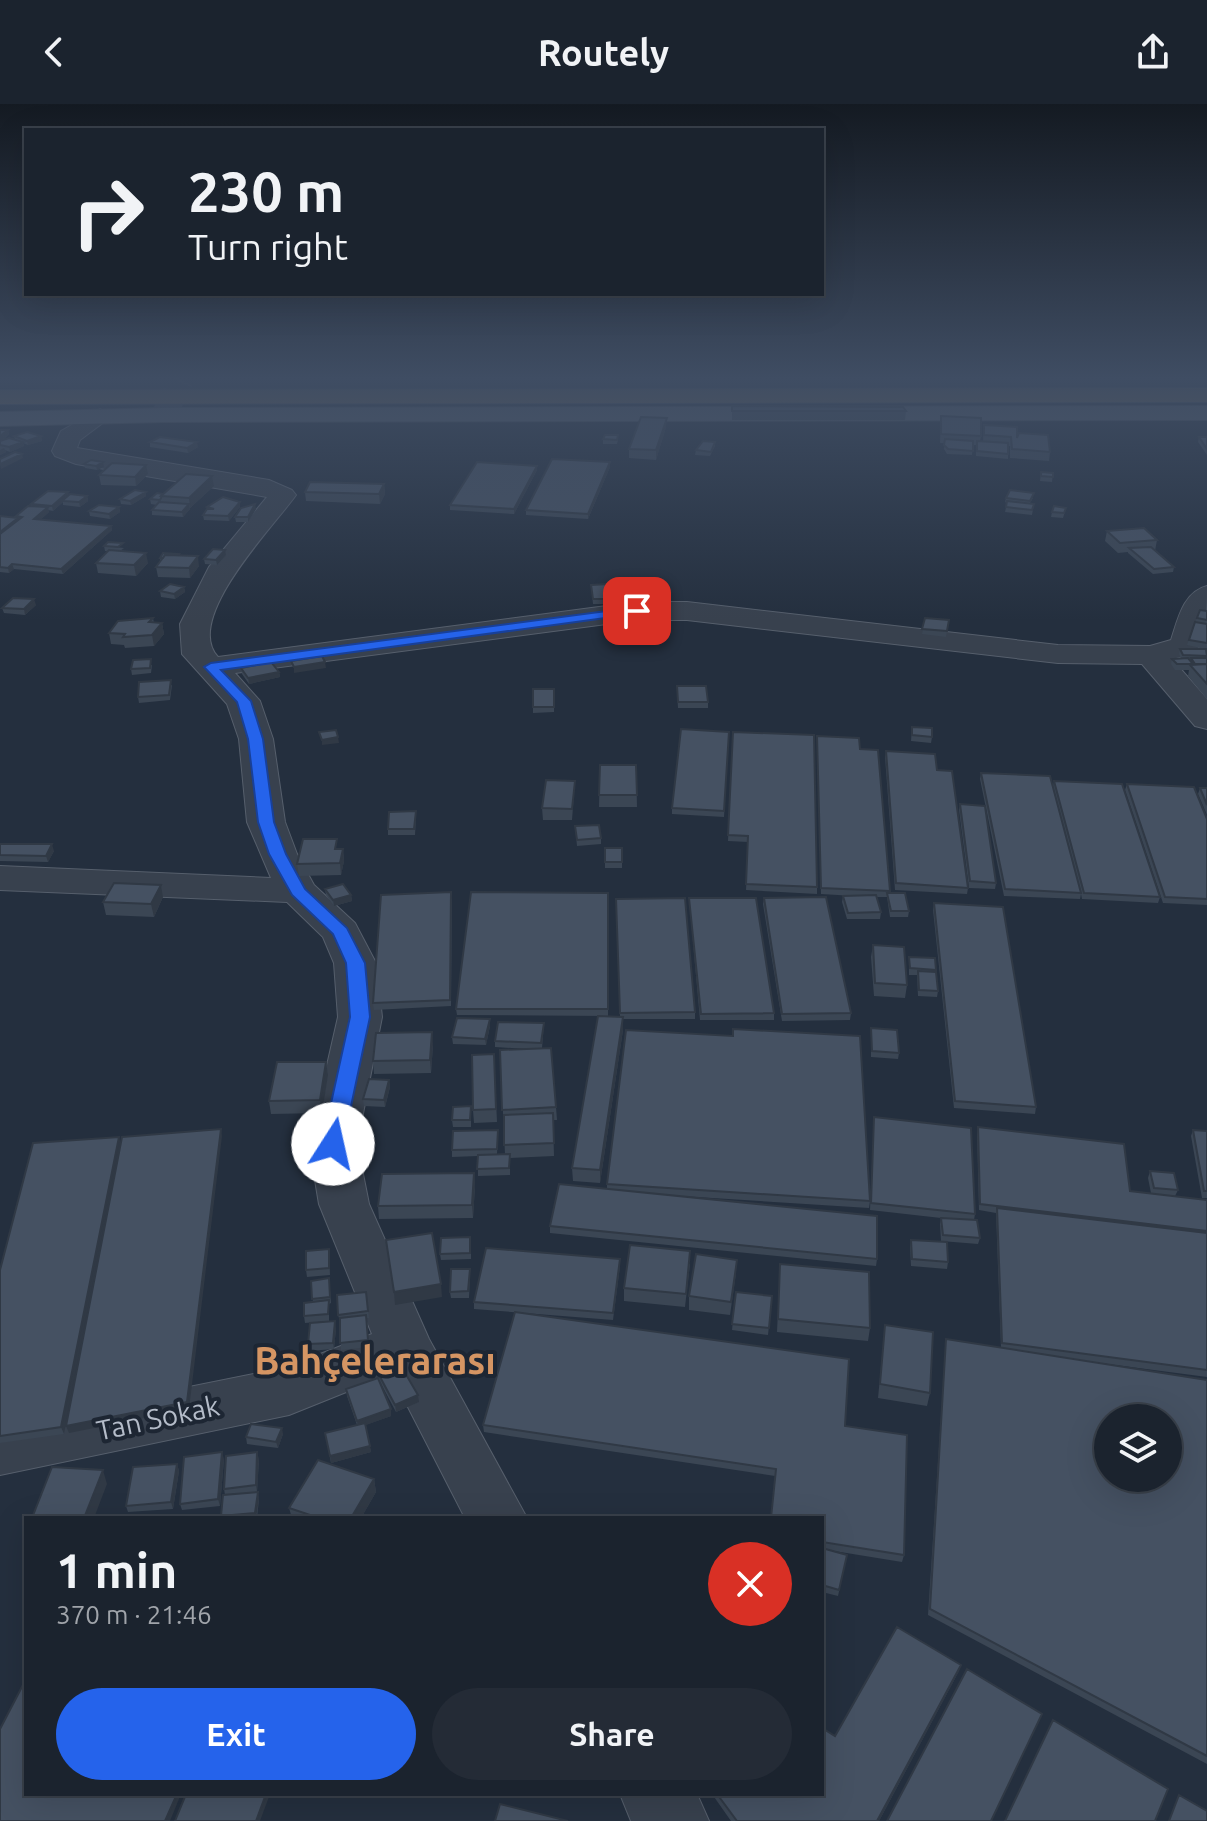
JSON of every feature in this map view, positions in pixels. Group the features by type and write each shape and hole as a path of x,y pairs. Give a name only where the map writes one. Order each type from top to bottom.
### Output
{"street":[{"path":"95,460 269,488 283,495 223,567 195,624 198,654 243,701 256,739 266,822 278,854 298,891 341,932 355,963 360,1017 333,1144 344,1204 404,1345 495,1516"},
{"path":"211,667 637,611 687,611 1058,654 1151,655 1185,646 1197,607 1207,595"},
{"path":"1151,655 1207,719"},
{"path":"0,878 298,891"},
{"name":"Tan Sokak","path":"0,1450 289,1391 404,1345"},
{"path":"656,1796 673,1821"}],"building":[{"path":"91,460 103,462 96,466 84,464"},
{"path":"551,460 610,462 588,514 526,510"},
{"path":"477,462 537,466 514,509 450,505"},
{"path":"112,463 146,465 135,477 99,475"},
{"path":"1041,472 1053,473 1053,477 1041,476"},
{"path":"186,474 212,476 189,498 161,496"},
{"path":"310,482 384,484 379,494 305,492"},
{"path":"135,490 146,492 130,501 120,499"},
{"path":"1010,490 1034,493 1030,501 1006,498"},
{"path":"48,491 68,492 52,506 31,504"},
{"path":"157,493 163,494 160,500 150,499"},
{"path":"70,494 87,496 79,502 62,501"},
{"path":"223,497 240,502 228,516 203,515 207,509 214,509 207,507"},
{"path":"1007,501 1034,504 1032,510 1006,507"},
{"path":"159,502 189,504 182,512 152,510"},
{"path":"255,504 248,517 235,517 241,508"},
{"path":"99,505 119,507 109,514 89,511"},
{"path":"28,506 48,507 34,519 111,526 61,569 12,564 8,568 0,567 0,534 22,517 16,516"},
{"path":"1054,506 1066,508 1064,513 1052,512"},
{"path":"0,516 18,518 0,532"},
{"path":"1144,528 1157,540 1120,543 1107,531"},
{"path":"108,542 123,543 118,547 104,546"},
{"path":"1151,547 1174,567 1154,569 1129,548"},
{"path":"213,549 225,550 216,560 204,559"},
{"path":"109,550 146,553 134,565 96,563"},
{"path":"165,555 198,556 189,568 156,567"},
{"path":"170,584 184,587 174,594 160,591"},
{"path":"608,584 610,599 593,599 591,585"},
{"path":"13,598 34,599 24,609 2,608"},
{"path":"1200,610 1207,611 1207,620 1197,618"},
{"path":"153,618 149,622 162,623 152,635 123,637 125,634 109,633 118,621"},
{"path":"925,618 949,620 947,631 922,629"},
{"path":"1195,622 1207,624 1207,643 1189,640"},
{"path":"639,626 661,626 662,637 639,637"},
{"path":"1180,649 1206,649 1207,656 1183,655"},
{"path":"322,656 325,662 294,667 291,661"},
{"path":"1188,658 1193,664 1177,664 1172,659"},
{"path":"1191,658 1207,658 1207,664 1195,664"},
{"path":"151,659 150,668 131,669 133,660"},
{"path":"271,662 279,672 248,678 241,668"},
{"path":"1207,664 1207,684 1190,665"},
{"path":"171,680 169,695 138,697 139,682"},
{"path":"677,686 706,686 708,702 678,702"},
{"path":"533,689 554,689 554,707 533,707"},
{"path":"912,727 932,728 932,737 912,735"},
{"path":"681,729 729,732 724,811 672,808"},
{"path":"336,730 338,737 322,740 319,732"},
{"path":"733,732 814,735 817,887 746,884 748,836 728,835"},
{"path":"817,736 859,738 860,749 878,750 890,891 821,888"},
{"path":"886,751 935,754 937,770 952,771 968,888 896,883"},
{"path":"600,765 636,765 637,795 599,795"},
{"path":"981,773 1050,776 1081,893 1005,889"},
{"path":"546,780 575,781 572,809 542,808"},
{"path":"1054,781 1122,784 1160,897 1084,893"},
{"path":"1127,784 1194,787 1207,819 1207,899 1165,897"},
{"path":"1200,788 1207,788 1207,805"},
{"path":"960,804 985,806 996,883 970,881"},
{"path":"416,811 414,829 388,829 389,812"},
{"path":"599,825 601,838 577,840 575,826"},
{"path":"303,839 337,839 335,849 343,849 340,863 297,864"},
{"path":"0,844 52,844 46,856 0,855"},
{"path":"605,848 622,848 622,862 605,862"},
{"path":"114,883 161,885 151,904 103,902"},
{"path":"343,884 351,895 333,900 325,889"},
{"path":"451,892 450,1000 373,1003 381,895"},
{"path":"471,892 608,893 608,1009 456,1009"},
{"path":"887,893 905,893 909,911 891,911"},
{"path":"876,895 881,912 848,913 843,896"},
{"path":"826,897 851,1013 782,1014 764,898"},
{"path":"685,898 695,1012 620,1013 616,899"},
{"path":"689,898 756,898 774,1013 701,1014"},
{"path":"934,903 1003,907 1036,1107 955,1101"},
{"path":"873,945 904,947 907,985 875,983"},
{"path":"909,957 935,958 936,970 910,968"},
{"path":"918,971 936,972 938,991 919,990"},
{"path":"598,1016 623,1017 600,1170 572,1168"},
{"path":"457,1018 490,1019 485,1039 452,1037"},
{"path":"498,1022 544,1023 541,1043 495,1041"},
{"path":"871,1028 897,1030 899,1053 872,1051"},
{"path":"733,1029 860,1036 870,1201 607,1184 626,1030 733,1036"},
{"path":"432,1032 430,1060 373,1061 376,1033"},
{"path":"551,1048 556,1107 502,1110 500,1050"},
{"path":"494,1054 496,1109 473,1110 472,1055"},
{"path":"277,1062 326,1062 320,1100 269,1101"},
{"path":"369,1079 389,1080 384,1100 363,1099"},
{"path":"471,1106 470,1120 452,1120 453,1107"},
{"path":"553,1113 554,1143 504,1145 504,1115"},
{"path":"874,1117 971,1128 975,1214 871,1203"},
{"path":"978,1127 1124,1144 1130,1191 1207,1200 1207,1231 980,1204"},
{"path":"221,1129 187,1402 66,1426 122,1137"},
{"path":"498,1130 497,1149 452,1150 453,1131"},
{"path":"1193,1130 1207,1131 1207,1191 1204,1191"},
{"path":"119,1137 61,1427 0,1436 0,1270 33,1143"},
{"path":"510,1154 509,1168 477,1169 478,1155"},
{"path":"1150,1171 1174,1173 1178,1190 1154,1188"},
{"path":"474,1173 472,1205 378,1206 382,1174"},
{"path":"559,1184 877,1216 877,1259 550,1226"},
{"path":"997,1208 1207,1233 1207,1370 1002,1343"},
{"path":"941,1218 977,1220 980,1238 943,1235"},
{"path":"432,1233 441,1284 394,1292 386,1240"},
{"path":"470,1237 470,1253 440,1254 441,1238"},
{"path":"911,1240 947,1242 948,1262 912,1259"},
{"path":"630,1245 690,1251 686,1294 624,1288"},
{"path":"486,1248 620,1259 613,1313 474,1302"},
{"path":"329,1249 329,1268 306,1270 306,1251"},
{"path":"696,1254 737,1260 731,1302 689,1296"},
{"path":"780,1264 869,1272 870,1328 778,1319"},
{"path":"451,1269 470,1269 468,1291 450,1292"},
{"path":"329,1278 330,1297 312,1299 311,1281"},
{"path":"366,1292 368,1311 338,1315 337,1295"},
{"path":"736,1292 772,1296 769,1328 732,1324"},
{"path":"329,1300 328,1314 304,1316 304,1303"},
{"path":"515,1312 849,1359 845,1426 907,1435 904,1555 824,1542 824,1516 771,1516 776,1469 483,1425"},
{"path":"366,1315 368,1340 340,1343 340,1318"},
{"path":"335,1321 333,1343 308,1344 310,1323"},
{"path":"885,1325 933,1332 930,1393 880,1384"},
{"path":"946,1339 1207,1380 1207,1756 930,1609"},
{"path":"401,1366 418,1395 395,1405 379,1375"},
{"path":"378,1378 391,1409 357,1421 346,1389"},
{"path":"365,1423 370,1446 330,1456 325,1433"},
{"path":"251,1424 282,1428 276,1442 246,1437"},
{"path":"222,1452 218,1499 180,1504 184,1457"},
{"path":"257,1452 256,1485 224,1489 226,1456"},
{"path":"318,1460 374,1479 352,1516 313,1516 289,1508"},
{"path":"177,1464 171,1502 126,1506 133,1467"},
{"path":"52,1467 103,1470 85,1516 33,1516"},
{"path":"258,1492 255,1513 221,1516 223,1495"},
{"path":"824,1549 847,1555 839,1590 824,1586"},
{"path":"897,1627 961,1665 877,1821 737,1821 718,1796 824,1796 824,1729 835,1736"},
{"path":"967,1669 1042,1714 991,1821 887,1821"},
{"path":"24,1683 24,1796 176,1796 165,1821 0,1821 0,1729"},
{"path":"1053,1720 1168,1789 1155,1821 1005,1821"},
{"path":"1179,1795 1207,1811 1207,1821 1169,1821"},
{"path":"185,1796 265,1796 256,1821 175,1821"},
{"path":"500,1804 568,1821 495,1821"}],"district":[{"name":"Bahçelerarası","path":"375,1361"}],"route":[{"path":"333,1144 360,1017 355,963 341,932 298,891 278,854 266,822 256,739 243,701 211,667 585,615 637,611"}]}
